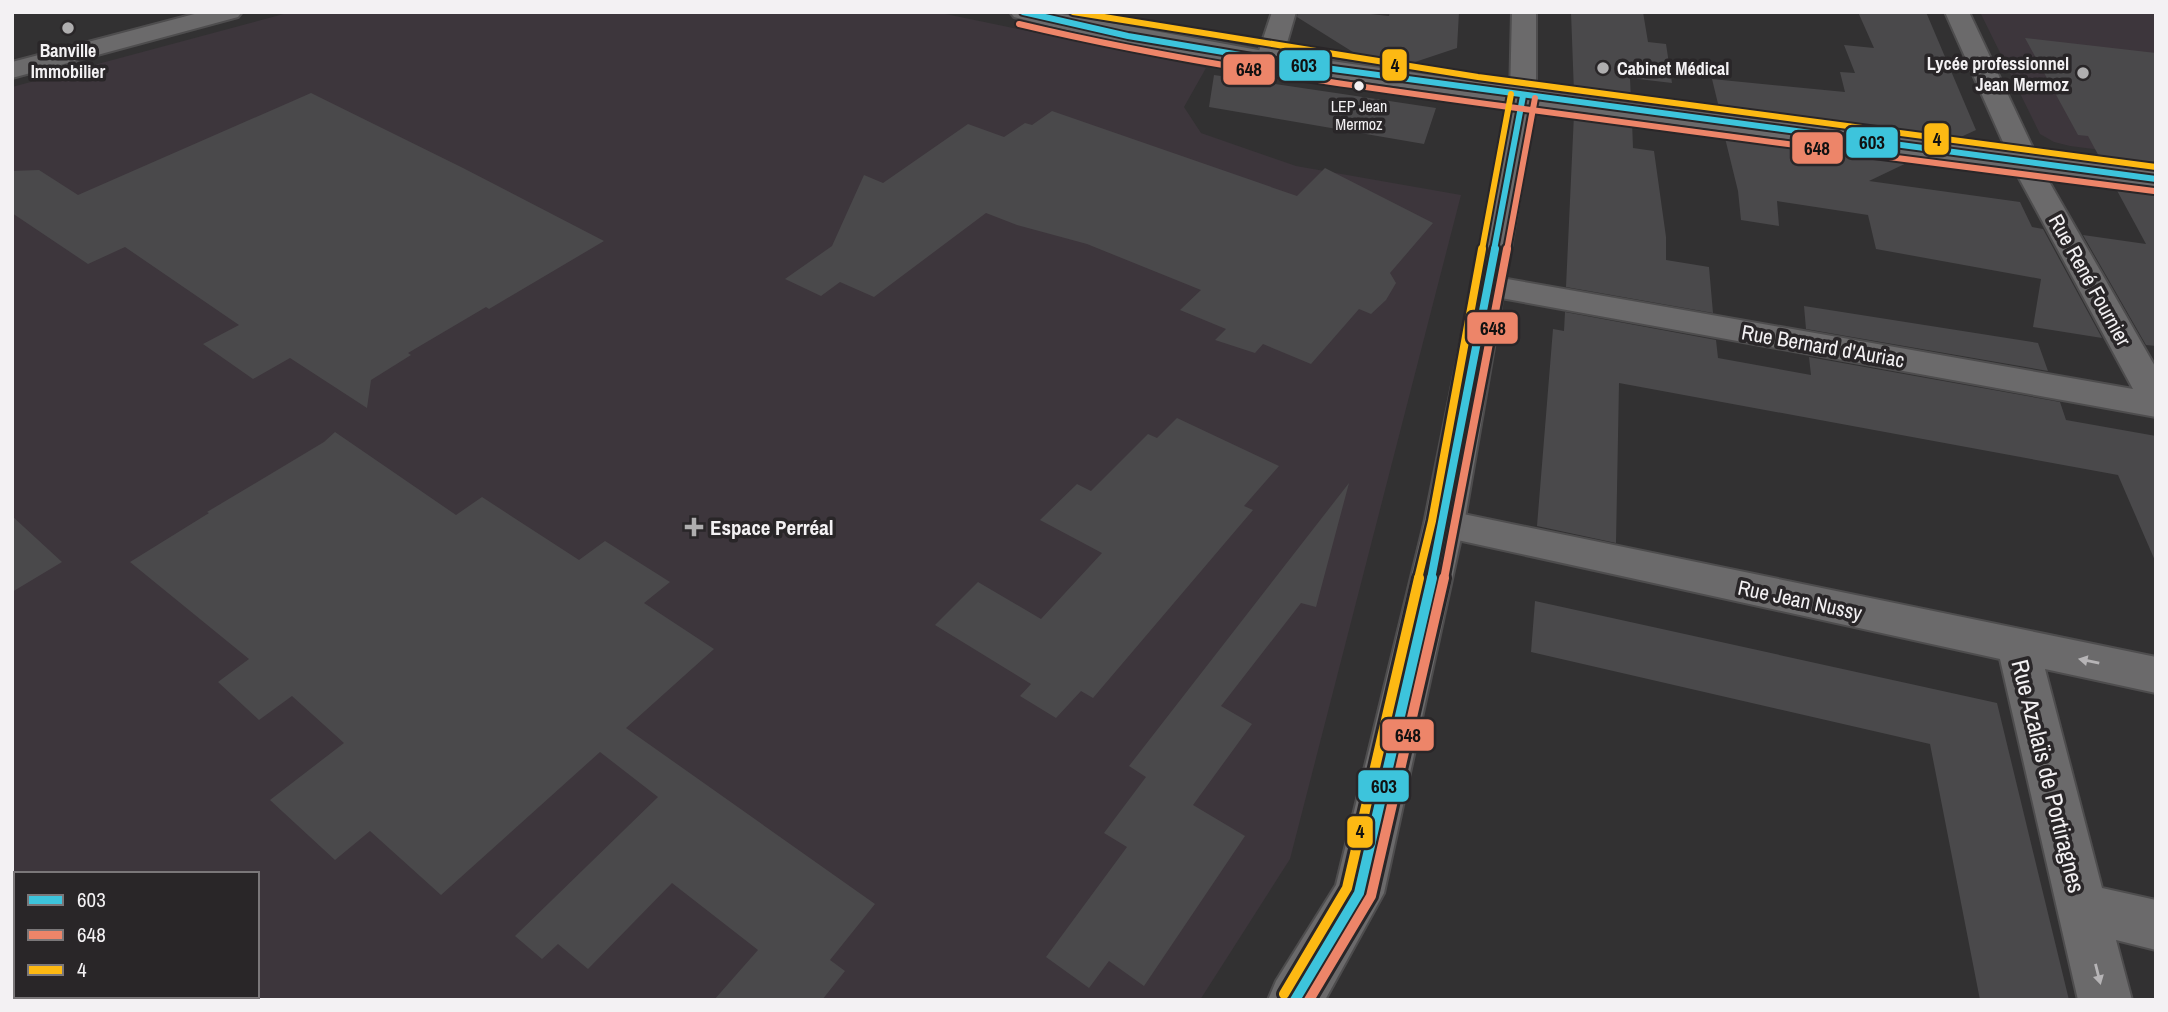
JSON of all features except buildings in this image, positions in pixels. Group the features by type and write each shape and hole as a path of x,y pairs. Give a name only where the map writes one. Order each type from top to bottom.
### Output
{"street":[{"path":"12,71 230,12"},
{"path":"1022,12 1064,23 1269,60 1522,96 2156,178"},
{"path":"1269,60 1284,12"},
{"path":"1295,1000 1359,893 1444,524 1490,286 1522,96 1524,12"},
{"name":"Rue René Fournier","path":"1956,12 2025,162 2156,399"},
{"name":"Rue Bernard d'Auriac","path":"1490,286 2156,405"},
{"name":"Rue Jean Nussy","path":"1444,524 2156,675"},
{"name":"Rue Azalaïs de Portiragnes","path":"2018,646 2105,1000"},
{"name":"Rue Azalaïs de Portiragnes","path":"2081,907 2156,925"}],"shaded area":[{"name":"Espace Perréal","path":"291,12 936,12 1206,68 1184,107 1201,133 1296,166 1461,195 1290,859 1200,1000 12,1000 12,87"},
{"name":"Lycée professionnel Jean Mermoz","path":"1980,12 2156,12 2156,157 2070,146 2054,142 2040,134"}],"transit line":[{"name":"603","path":"1023,12 1128,36 1288,63 2156,179"},
{"name":"4","path":"1073,12 1478,77 2156,167"},
{"name":"648","path":"1019,24 1124,48 1284,75 2154,191"},
{"name":"4","path":"1284,994 1347,888 1432,521 1511,94"},
{"name":"603","path":"1295,1000 1359,893 1444,524 1523,96"},
{"name":"648","path":"1309,1000 1371,896 1456,526 1535,98"}],"place":[{"name":"Banville Immobilier","path":"68,28"},
{"name":"Cabinet Médical","path":"1603,68"},
{"name":"Lycée professionnel Jean Mermoz","path":"2083,73"},
{"name":"LEP Jean Mermoz","path":"1359,86"},
{"name":"Espace Perréal","path":"694,527"}]}
